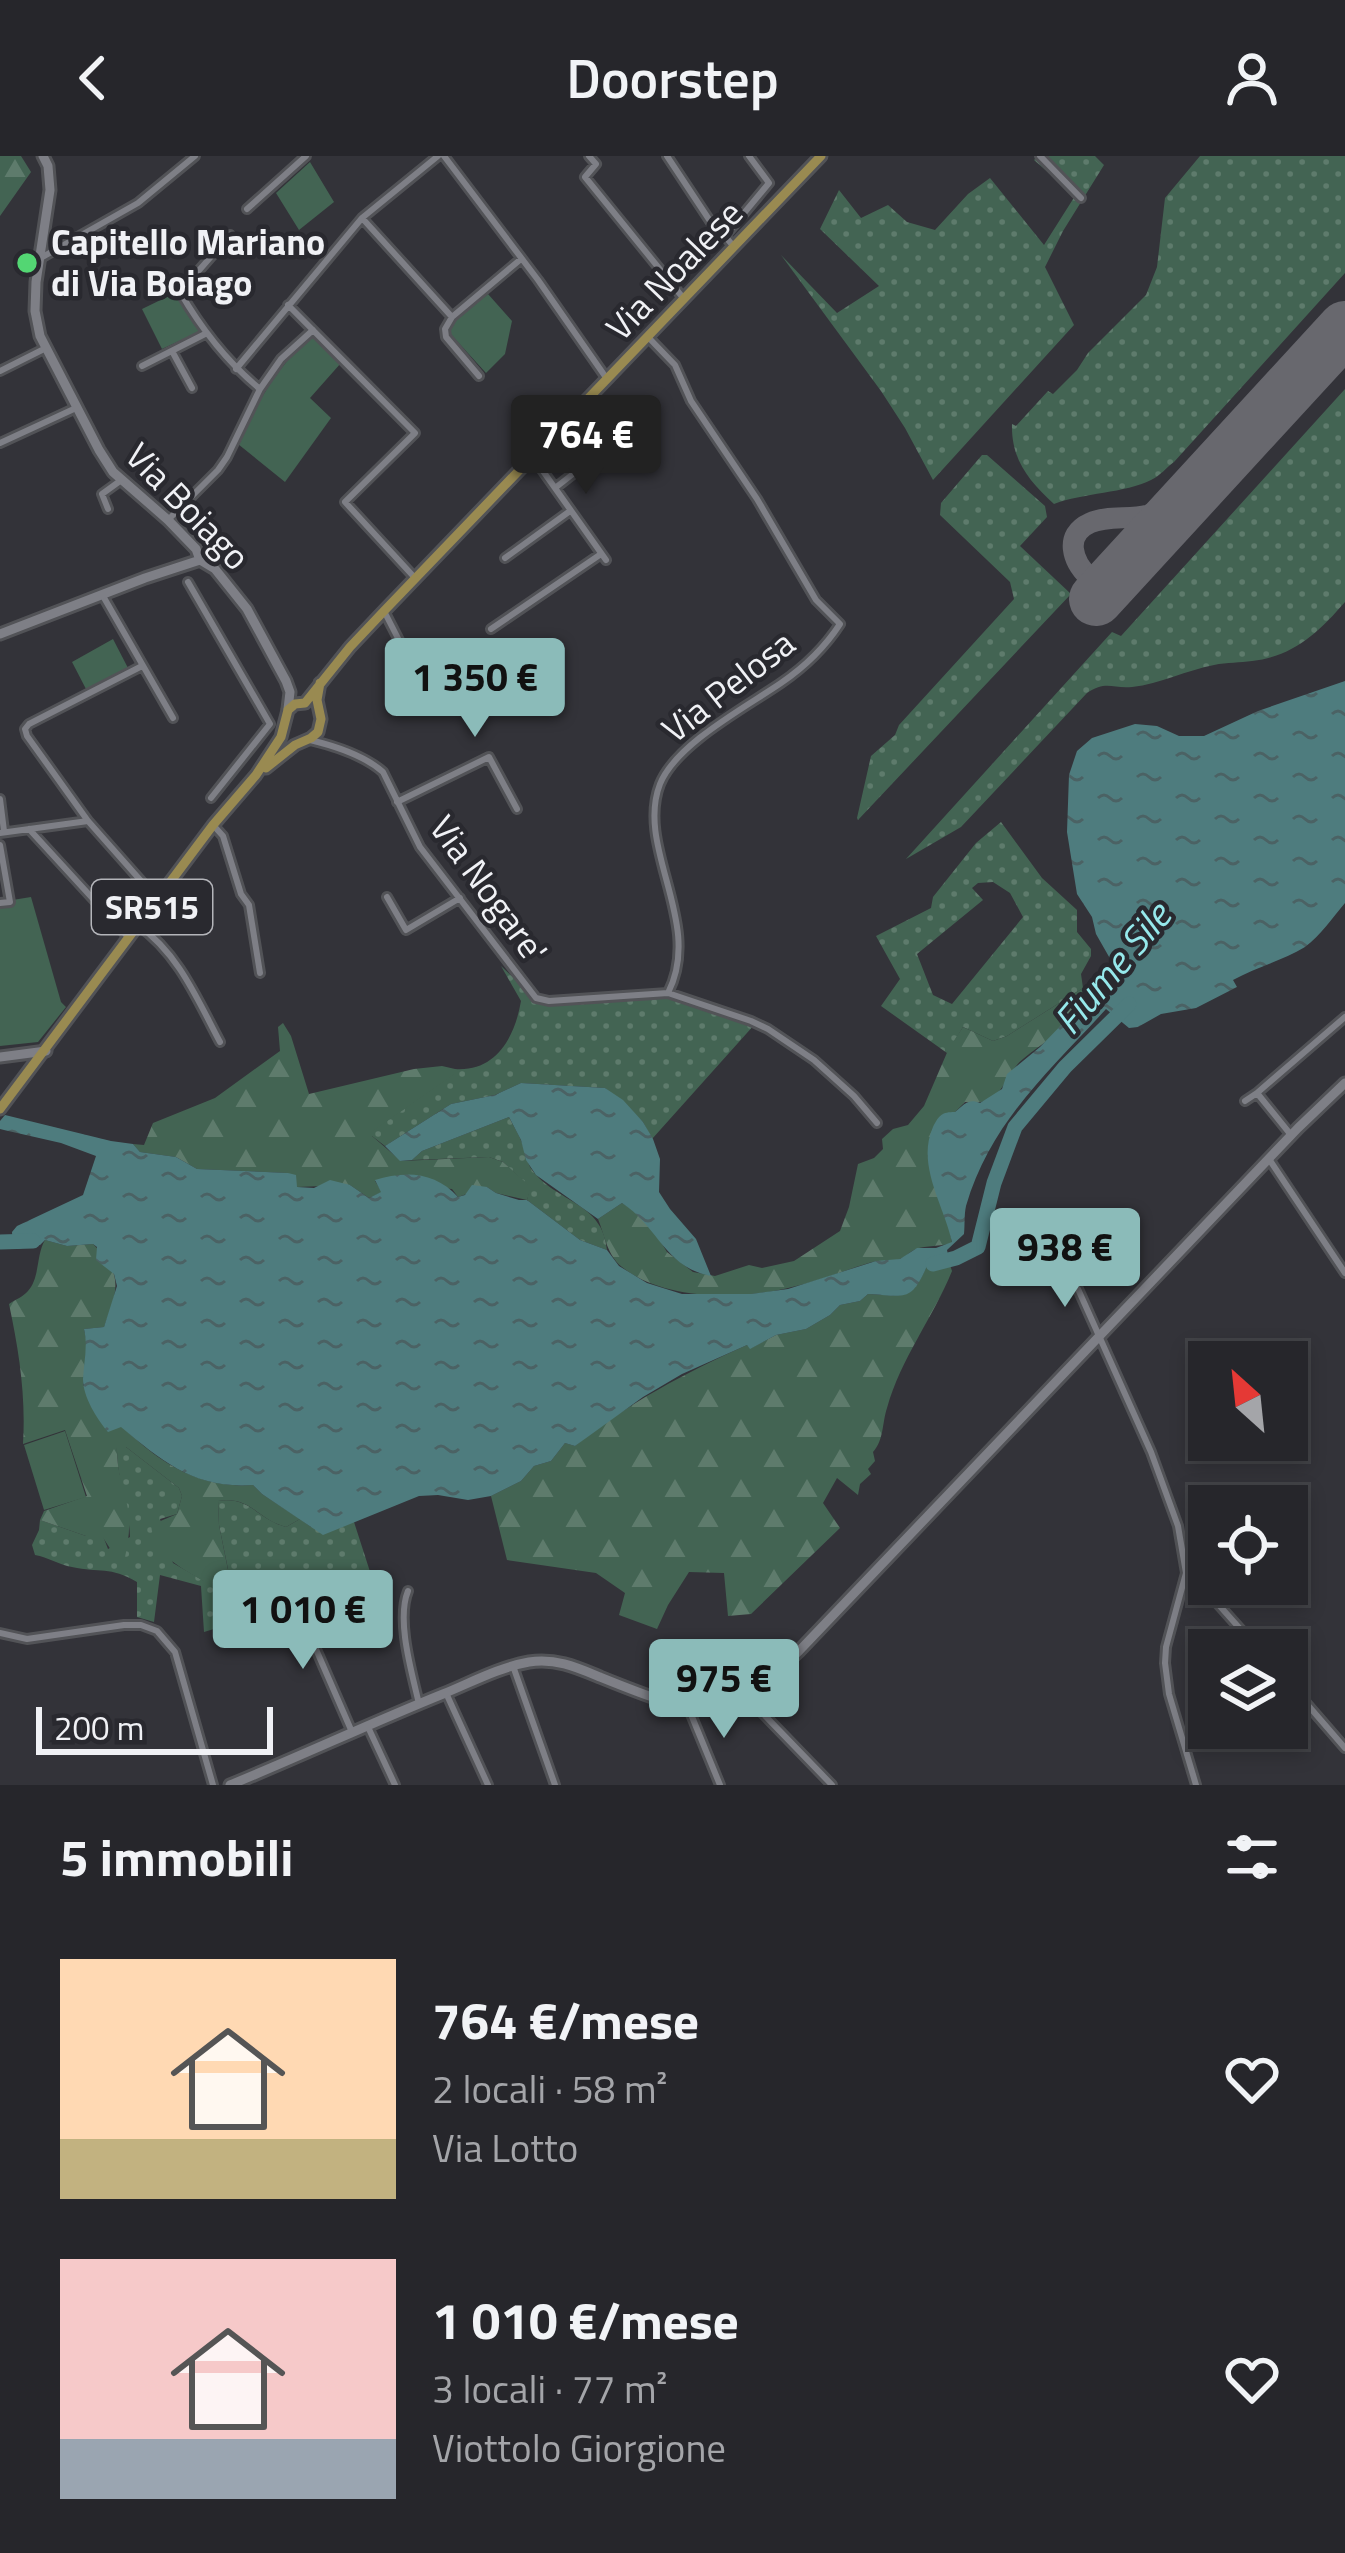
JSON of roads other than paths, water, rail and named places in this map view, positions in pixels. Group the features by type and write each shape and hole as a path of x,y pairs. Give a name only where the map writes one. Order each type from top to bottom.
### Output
{"main road":[{"name":"Via Noalese","path":"304,703 383,611 821,156"},
{"path":"256,775 319,732 316,687 305,694 296,692"},
{"path":"305,740 291,736 284,726 288,710 304,703 320,717"},
{"name":"SR515","path":"0,1109 213,825 256,775 284,726"}],"street":[{"name":"Via Boiago","path":"44,156 50,190 38,260 35,311 40,336 120,481 168,520 247,609 286,681 288,710"},
{"path":"38,260 138,203 195,156"},
{"path":"247,209 306,156"},
{"path":"236,369 362,218 441,156 607,379"},
{"path":"589,156 596,164 585,177 684,299"},
{"path":"667,156 718,233 734,248"},
{"path":"725,236 769,183 749,156"},
{"path":"1040,156 1082,198"},
{"path":"362,218 452,317"},
{"path":"230,236 180,292 206,334 260,389"},
{"path":"478,376 446,337 445,329 452,317 521,259"},
{"path":"288,305 415,433 345,502 415,578"},
{"path":"168,520 218,470 260,389 281,359 313,330"},
{"path":"142,365 206,334"},
{"name":"Via Pelosa","path":"648,337 675,365 691,400 816,600 839,624 799,670 679,756 659,786 656,821 680,947 675,981 668,993"},
{"path":"0,370 46,348"},
{"path":"172,351 192,388"},
{"path":"0,443 76,408"},
{"path":"491,628 604,557 533,457"},
{"path":"555,488 587,463"},
{"path":"108,508 101,494 120,481"},
{"path":"505,558 571,511"},
{"path":"0,634 200,560"},
{"path":"188,582 270,724 211,798"},
{"path":"103,594 173,718"},
{"path":"383,611 425,691 440,684"},
{"path":"142,666 25,729 88,820 158,899"},
{"name":"Via Boiago","path":"286,681 304,703"},
{"name":"Via Nogare'","path":"320,717 336,747"},
{"name":"Via Nogare'","path":"305,740 336,747 380,768 420,847 536,998 668,993 768,1028 814,1060 877,1123"},
{"path":"397,802 489,757 517,809"},
{"path":"0,800 2,833 88,820"},
{"path":"213,825 223,836 241,894 249,905 260,973"},
{"path":"28,830 129,937"},
{"path":"0,845 10,902 0,903"},
{"path":"387,897 406,930 460,898"},
{"path":"138,925 177,962 220,1042"},
{"path":"1245,1101 1345,1017"},
{"path":"0,1057 46,1050"},
{"path":"230,1785 513,1666 548,1660 567,1663 654,1699 688,1707 746,1696 799,1651 1345,1083"},
{"path":"1257,1093 1291,1135"},
{"path":"1269,1159 1345,1273"},
{"path":"1018,1241 1062,1267 1078,1288 1174,1515 1186,1574 1166,1663 1169,1694 1196,1785"},
{"path":"1186,1574 1240,1629"},
{"path":"408,1591 404,1611 418,1704"},
{"path":"291,1592 353,1734"},
{"path":"0,1633 27,1639 124,1624 157,1631 176,1652 213,1785"},
{"path":"513,1666 555,1785"},
{"path":"446,1693 488,1785"},
{"path":"746,1696 832,1785"},
{"path":"1308,1705 1345,1748"},
{"path":"688,1707 720,1785"},
{"path":"368,1727 395,1785"}],"water":[{"path":"1345,681 1345,903 1305,947 1233,980 1237,987 1196,1008 1161,1014 1129,1028 1106,1009 1006,1123 977,1176 966,1206 964,1234 947,1250 950,1265 927,1266 911,1292 868,1294 840,1305 806,1329 776,1335 750,1349 747,1345 682,1374 575,1446 565,1443 551,1461 534,1466 521,1481 491,1496 468,1500 419,1496 323,1535 253,1485 214,1483 181,1471 121,1427 108,1432 95,1414 83,1379 84,1329 104,1327 117,1286 114,1274 96,1260 93,1244 67,1246 45,1240 17,1249 12,1232 83,1195 96,1156 0,1129 5,1115 133,1144 140,1152 176,1157 197,1169 288,1173 296,1175 297,1187 314,1188 330,1180 350,1185 369,1198 381,1192 375,1180 398,1175 430,1178 458,1197 472,1185 487,1187 527,1200 580,1240 607,1250 619,1266 647,1283 682,1294 788,1289 876,1261 900,1259 917,1248 936,1248 952,1242 929,1170 929,1141 937,1120 1002,1089 1007,1074 1071,1015 1095,1008 1095,999 1116,976 1092,917 1077,894 1067,832 1069,775 1077,751 1092,738 1135,724 1157,726 1179,736 1204,736 1258,711"},
{"path":"521,1083 605,1088 623,1100 653,1139 660,1159 659,1192 696,1239 711,1276 682,1264 622,1203 598,1219 536,1175 509,1117 422,1151 412,1160 400,1161 385,1146 451,1104 495,1095"}],"waterway":[{"name":"Fiume Sile","path":"933,1264 978,1247 1015,1127 1065,1067 1129,1004"},
{"name":"Fiume Sile","path":"0,1242 33,1241"}],"place":[{"name":"Capitello Mariano di Via Boiago","path":"27,263"}]}
